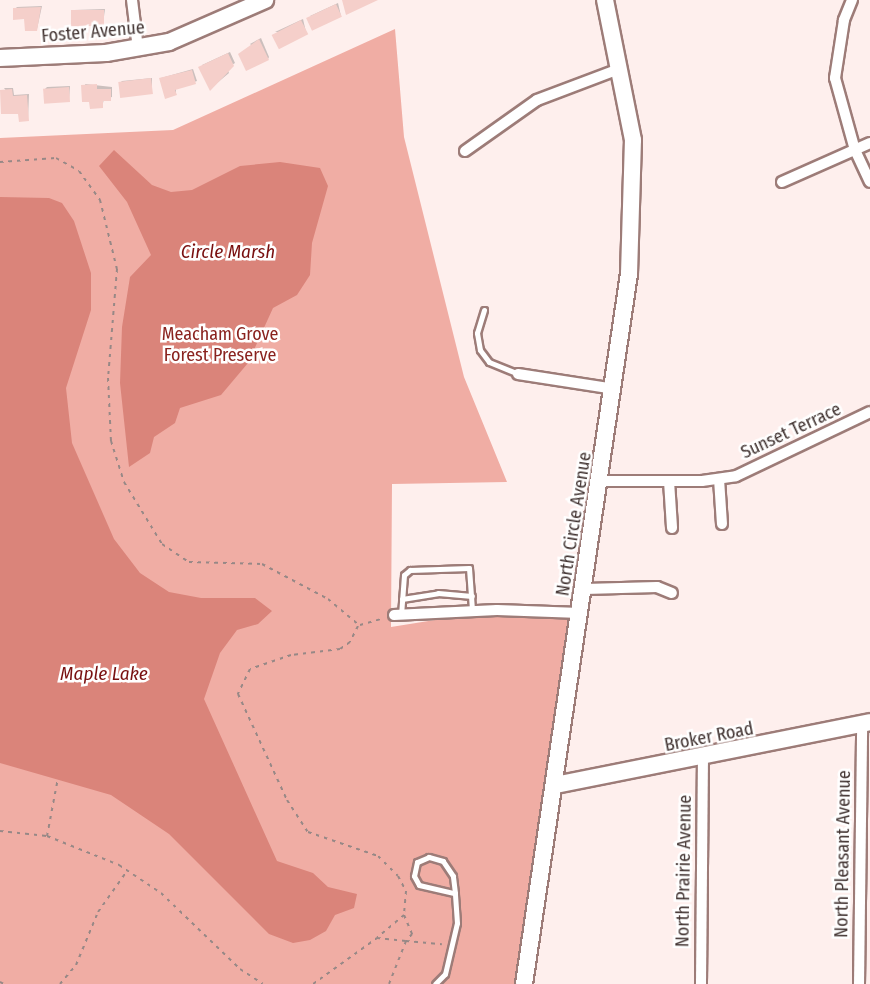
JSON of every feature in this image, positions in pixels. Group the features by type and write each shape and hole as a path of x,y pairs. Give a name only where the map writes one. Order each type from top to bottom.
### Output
{"street":[{"path":"132,0 138,49"},
{"name":"Foster Avenue","path":"0,58 138,49 197,32 265,0"},
{"name":"North Circle Avenue","path":"524,984 615,388 629,274 633,140 605,0"},
{"path":"852,0 844,20 835,78 855,150 870,182"},
{"path":"465,151 537,100 619,69"},
{"path":"782,182 870,143"},
{"path":"518,374 615,388"},
{"name":"Sunset Terrace","path":"601,481 719,479 760,467 870,412"},
{"path":"719,479 722,524"},
{"path":"669,481 672,528"},
{"path":"585,589 657,587 672,593"},
{"path":"398,615 472,612 580,613"},
{"name":"Broker Road","path":"555,785 703,759 866,723"},
{"name":"North Pleasant Avenue","path":"859,984 866,723"},
{"name":"North Prairie Avenue","path":"701,984 703,759"}],"lane":[{"path":"484,310 477,332 481,350 489,362 518,374"},
{"path":"398,615 404,575 410,570 435,568 469,568 472,612"},
{"path":"402,599 438,593 472,596"},
{"path":"435,984 445,974 457,923 455,893 453,876 443,861 429,857 417,862 414,876 419,885 455,893"}],"path":[{"path":"0,162 56,158 79,171 100,200 117,269 107,401 111,441 124,482 162,544 189,562 262,564 328,599 359,625"},
{"path":"359,625 398,615"},
{"path":"359,625 351,642 340,649 291,655 250,669 238,694 287,800 308,832 378,856 388,864 406,891 404,915 412,934 406,941 389,984"},
{"path":"47,836 58,778"},
{"path":"0,831 47,836 127,870 161,893 240,969 263,984"},
{"path":"60,984 76,965 98,912 127,870"},
{"path":"313,984 404,915"},
{"path":"377,938 442,944"},
{"path":"0,982 4,984"}],"green space":[{"name":"Meacham Grove Forest Preserve","path":"395,29 404,137 464,377 507,482 392,484 391,627 497,610 580,613 523,984 0,984 0,138 173,130"}],"water":[{"name":"Circle Marsh","path":"114,150 152,185 171,192 192,190 240,166 280,162 320,168 328,186 312,243 310,275 297,295 273,308 248,363 221,395 180,408 175,423 154,437 150,453 129,467 120,383 122,327 130,277 151,255 127,202 99,166"},
{"name":"Maple Lake","path":"0,197 49,198 62,203 74,221 91,273 91,310 66,388 72,443 114,539 140,573 169,592 201,598 255,598 272,611 258,624 237,630 220,653 204,699 277,861 313,873 328,887 357,894 354,908 335,915 326,931 310,940 293,943 269,934 169,834 111,795 0,763"}],"building":[{"path":"342,0 378,0 346,15"},
{"path":"336,4 342,17 312,31 306,18"},
{"path":"41,7 37,31 25,31 24,19 13,20 13,8"},
{"path":"71,10 104,10 104,26 71,26"},
{"path":"301,20 308,34 279,49 272,35"},
{"path":"259,39 269,60 246,71 238,54"},
{"path":"228,53 234,66 210,91 198,67"},
{"path":"192,70 196,84 175,90 177,95 165,99 159,78"},
{"path":"151,78 153,94 120,98 118,82"},
{"path":"97,84 97,89 111,89 111,101 103,101 103,108 90,109 89,102 82,102 81,85"},
{"path":"69,87 70,102 44,104 43,89"},
{"path":"12,89 13,96 27,95 29,121 19,122 18,114 1,114 0,90"}]}
